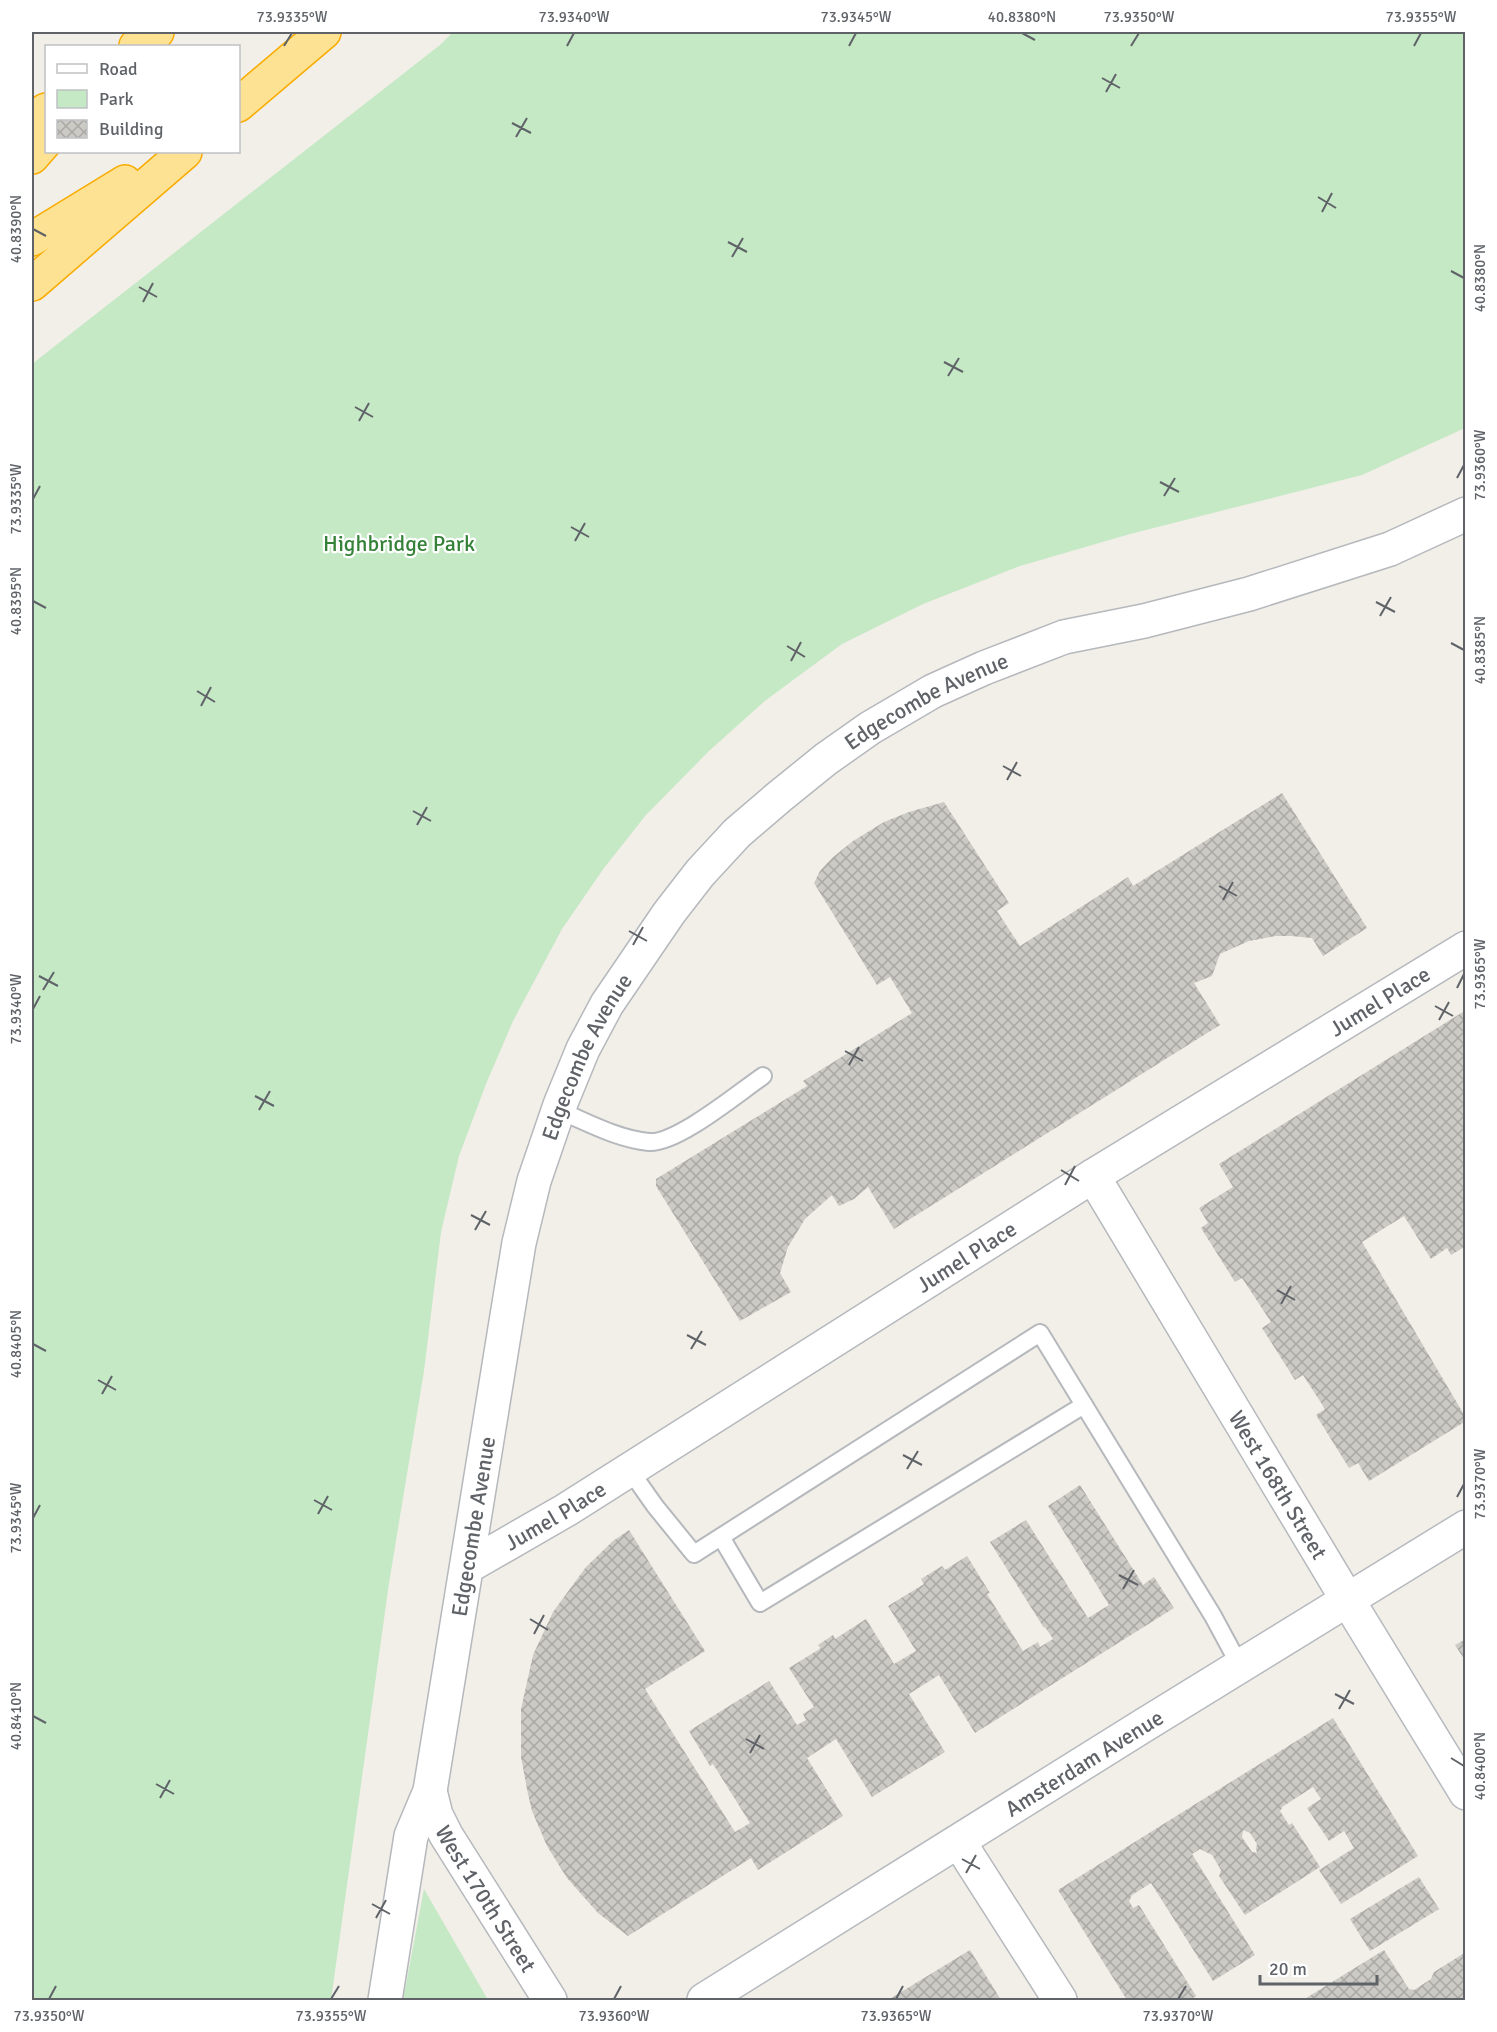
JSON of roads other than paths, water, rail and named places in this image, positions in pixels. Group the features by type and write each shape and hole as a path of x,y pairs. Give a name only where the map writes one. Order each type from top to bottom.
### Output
{"highway":[{"path":"240,103 324,32"},
{"path":"32,120 45,111"},
{"path":"32,157 45,142"},
{"path":"32,239 173,153"},
{"path":"32,284 184,153"}],"street":[{"name":"Edgecombe Avenue","path":"385,2001 411,1836 430,1791 519,1243 534,1182 558,1110 583,1049 607,1004 669,913 700,873 737,833 779,797 826,759 870,728 933,691 984,668 1064,637 1144,621 1249,594 1390,549 1466,514"},
{"name":"Jumel Place","path":"466,1567 566,1510 1092,1176 1466,948"},
{"name":"West 168th Street","path":"1092,1176 1466,1792"},
{"name":"Amsterdam Avenue","path":"704,2001 1466,1527"},
{"name":"West 170th Street","path":"430,1791 436,1815 446,1835 550,2001"},
{"path":"959,1842 1060,2001"}],"lane":[{"path":"558,1110 626,1138 652,1142 677,1135 763,1076"},
{"path":"629,1470 694,1554 1040,1333 1213,1616 1240,1666"},
{"path":"721,1537 760,1603 1084,1405"}],"park label":[{"name":"Highbridge Park","path":"399,543"}]}
